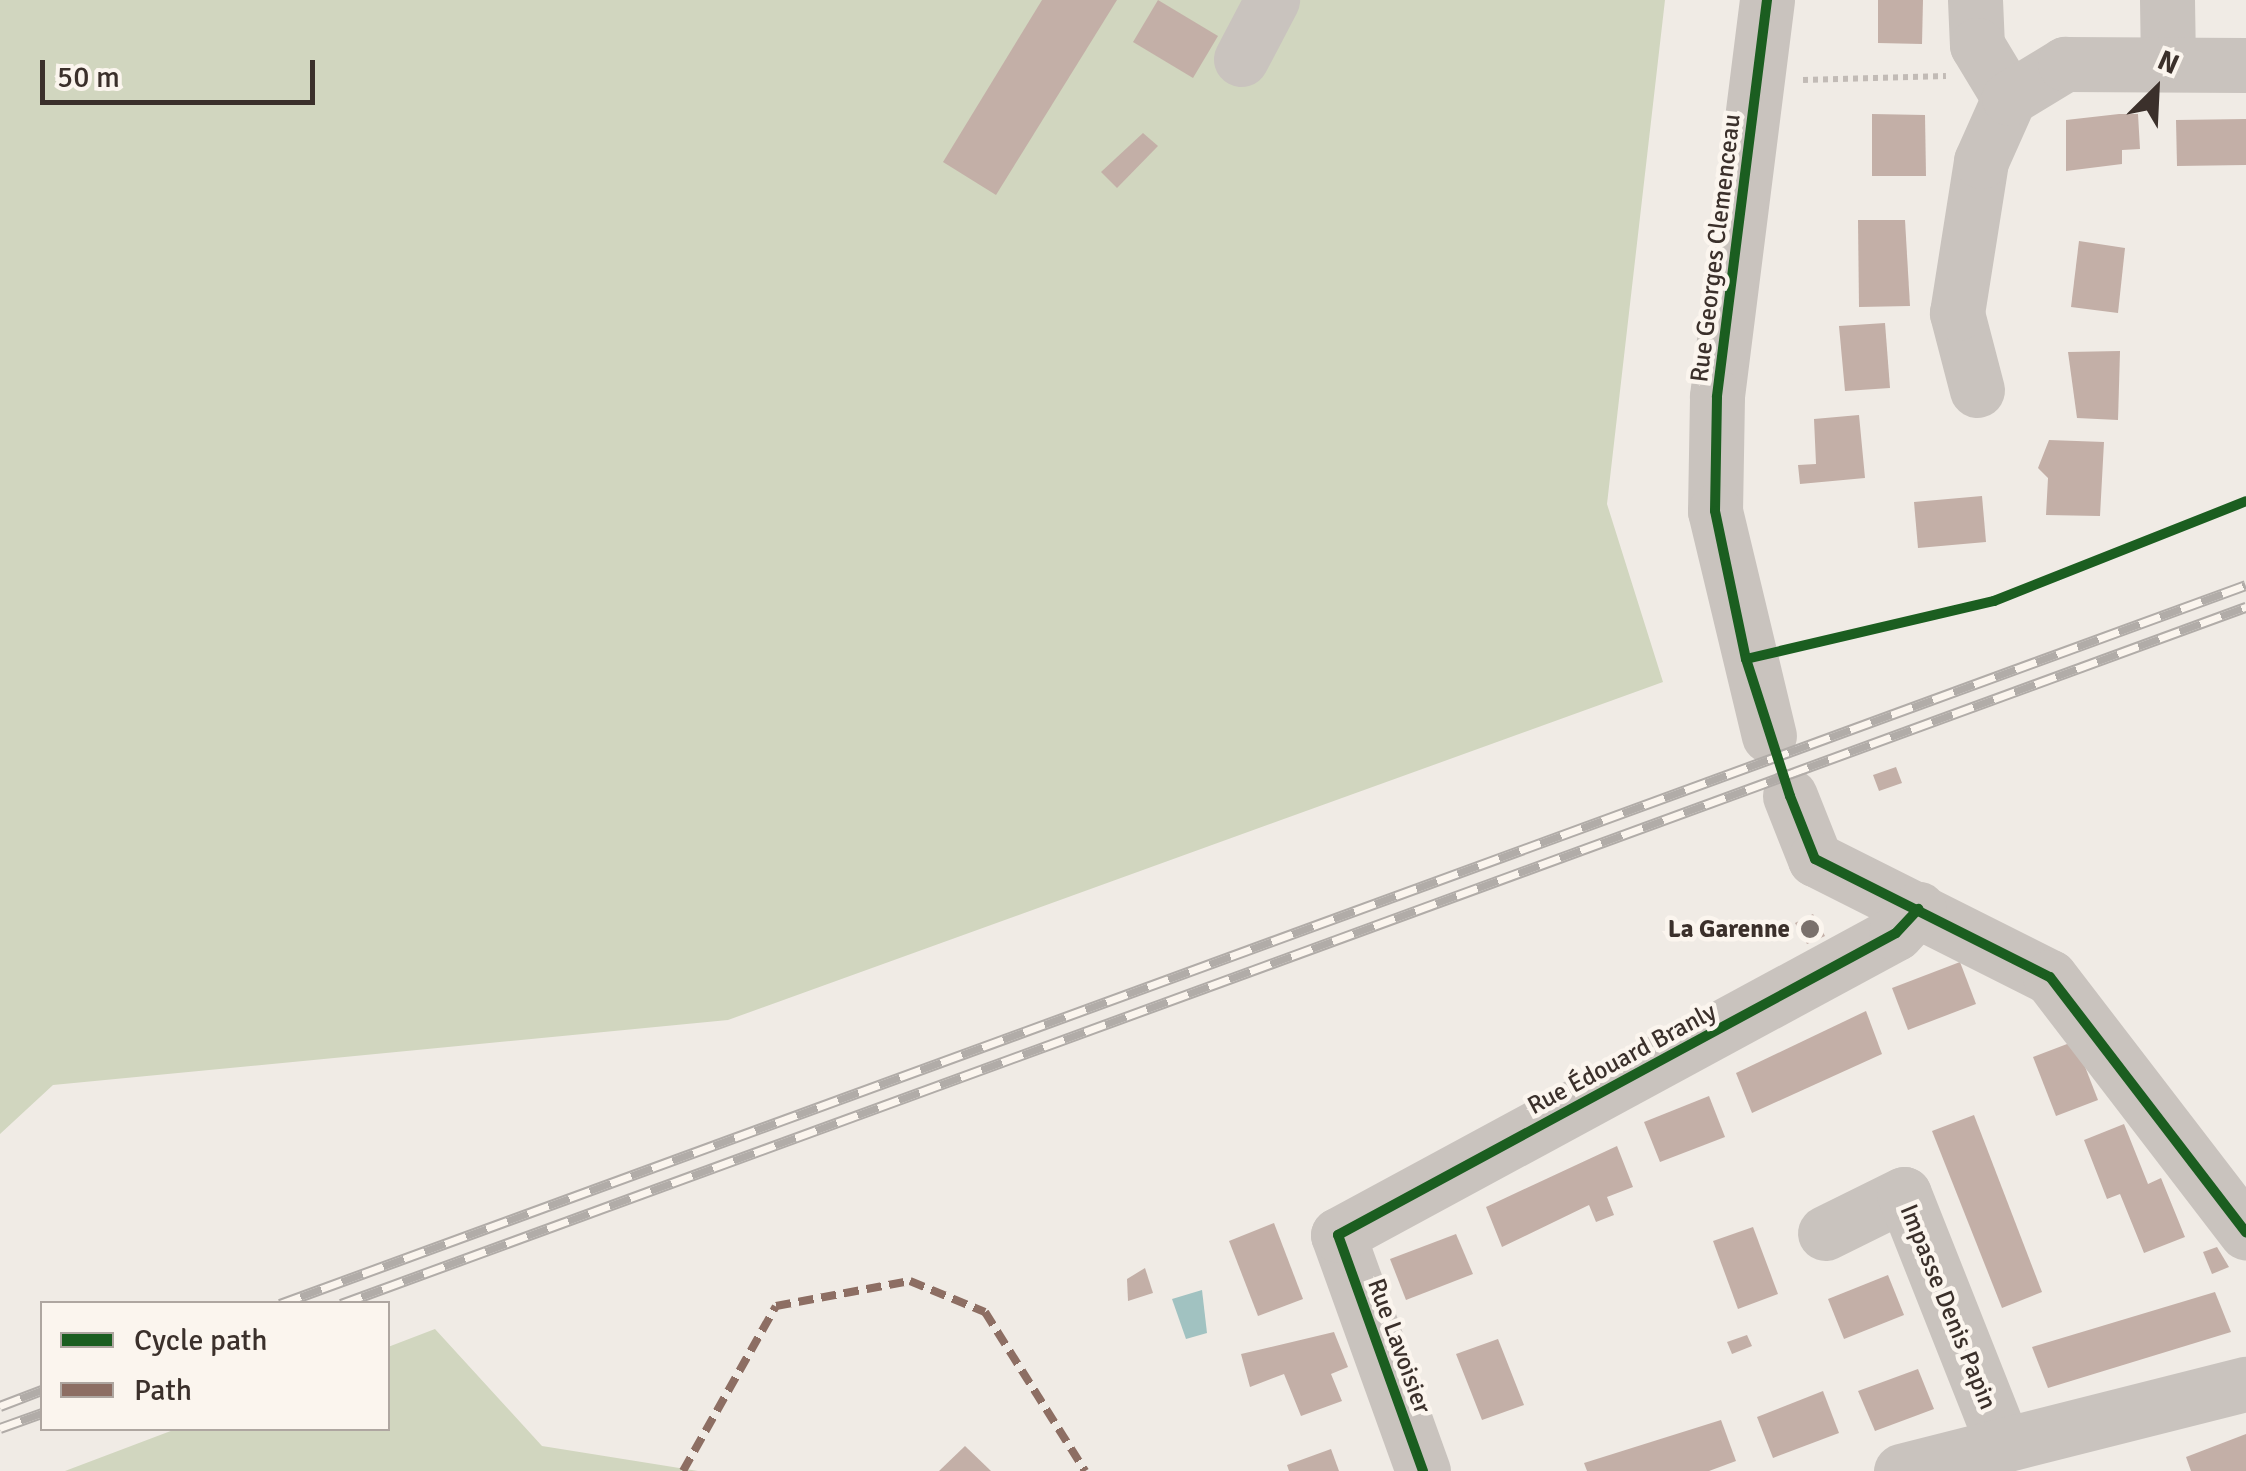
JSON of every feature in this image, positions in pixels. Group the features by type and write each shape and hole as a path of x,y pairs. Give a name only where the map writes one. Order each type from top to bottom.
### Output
{"street":[{"path":"1241,59 1272,0"},
{"name":"Rue Georges Clemenceau","path":"1766,0 1718,397 1715,511 1769,736"},
{"path":"1975,0 1977,46 2002,86 1981,161 1957,314 1977,390"},
{"path":"2167,0 2168,64"},
{"path":"2002,86 2065,64 2246,64"},
{"path":"1790,796 1815,859 2050,977 2246,1232"},
{"name":"Rue Édouard Branly","path":"1338,1235 1896,933 1918,909"},
{"name":"Impasse Denis Papin","path":"1825,1234 1904,1194 2003,1444"},
{"name":"Rue Lavoisier","path":"1338,1235 1423,1471"},
{"path":"1901,1471 2246,1384"}],"path":[{"path":"1757,82 2002,86"}],"green space":[{"path":"0,0 1665,0 1607,504 1663,682 728,1020 53,1085 0,1134"},
{"path":"435,1329 542,1446 698,1471 65,1471 171,1431 390,1431 390,1346"}],"water":[{"path":"1202,1290 1207,1333 1186,1339 1172,1299"}],"building":[{"path":"1042,0 1117,0 996,195 943,162"},
{"path":"1158,0 1218,36 1193,78 1133,42"},
{"path":"1878,0 1923,0 1922,44 1878,43"},
{"path":"1872,114 1925,115 1926,176 1872,176"},
{"path":"2138,114 2140,149 2122,150 2122,164 2066,171 2066,120"},
{"path":"2246,119 2246,165 2177,166 2176,120"},
{"path":"1143,133 1158,146 1117,188 1101,172"},
{"path":"1858,220 1905,220 1910,306 1859,307"},
{"path":"2079,241 2125,248 2118,313 2071,307"},
{"path":"1885,323 1890,388 1845,391 1839,326"},
{"path":"2120,351 2118,420 2077,418 2068,352"},
{"path":"1859,415 1865,478 1800,484 1798,465 1816,464 1814,419"},
{"path":"2049,440 2104,442 2100,516 2046,515 2048,478 2038,468"},
{"path":"1982,496 1986,542 1918,548 1914,502"},
{"path":"1896,767 1902,783 1879,791 1873,775"},
{"name":"La Garenne","path":"1813,914 1825,936 1807,944 1795,923"},
{"path":"1960,962 1976,1004 1908,1030 1892,988"},
{"path":"1866,1011 1882,1054 1752,1113 1736,1073"},
{"path":"2075,1041 2098,1100 2056,1116 2033,1057"},
{"path":"1709,1096 1725,1137 1660,1162 1644,1122"},
{"path":"1974,1115 2042,1292 2002,1308 1932,1131"},
{"path":"2124,1124 2148,1184 2161,1178 2185,1237 2144,1253 2120,1194 2107,1199 2084,1140"},
{"path":"1617,1146 1633,1187 1607,1197 1614,1215 1596,1222 1589,1205 1502,1247 1486,1207"},
{"path":"1274,1223 1303,1299 1258,1316 1229,1241"},
{"path":"1753,1227 1778,1294 1738,1309 1713,1241"},
{"path":"1456,1234 1473,1274 1406,1300 1390,1259"},
{"path":"2217,1247 2229,1267 2212,1274 2203,1252"},
{"path":"1145,1268 1153,1293 1128,1301 1127,1279"},
{"path":"1888,1275 1904,1315 1844,1339 1828,1299"},
{"path":"2215,1292 2231,1332 2048,1388 2032,1347"},
{"path":"1334,1332 1348,1367 1331,1374 1342,1401 1301,1416 1284,1374 1250,1387 1241,1354"},
{"path":"1747,1335 1752,1346 1732,1354 1727,1342"},
{"path":"1498,1339 1524,1405 1482,1420 1456,1354"},
{"path":"1918,1369 1934,1409 1875,1431 1858,1391"},
{"path":"1823,1391 1839,1433 1773,1458 1757,1417"},
{"path":"1721,1420 1736,1461 1709,1471 1587,1471 1584,1463"},
{"path":"2246,1434 2246,1471 2191,1471 2186,1457"},
{"path":"965,1446 991,1471 939,1471"},
{"path":"1331,1449 1339,1471 1289,1471 1287,1465"}],"railway":[{"path":"288,1301 2246,585"},
{"path":"349,1301 2246,607"},
{"path":"0,1406 40,1391"},
{"path":"0,1428 40,1414"}],"marked path":[{"path":"683,1471 776,1306 910,1281 985,1312 1085,1471"}],"cycle path":[{"path":"1767,0 1717,397 1715,511 1746,659 1790,796 1815,859 2050,977 2246,1232"},
{"path":"1746,659 1994,601 2246,501"},
{"path":"1423,1471 1338,1235 1896,933 1918,909"}],"place":[{"name":"La Garenne","path":"1810,929"}]}
